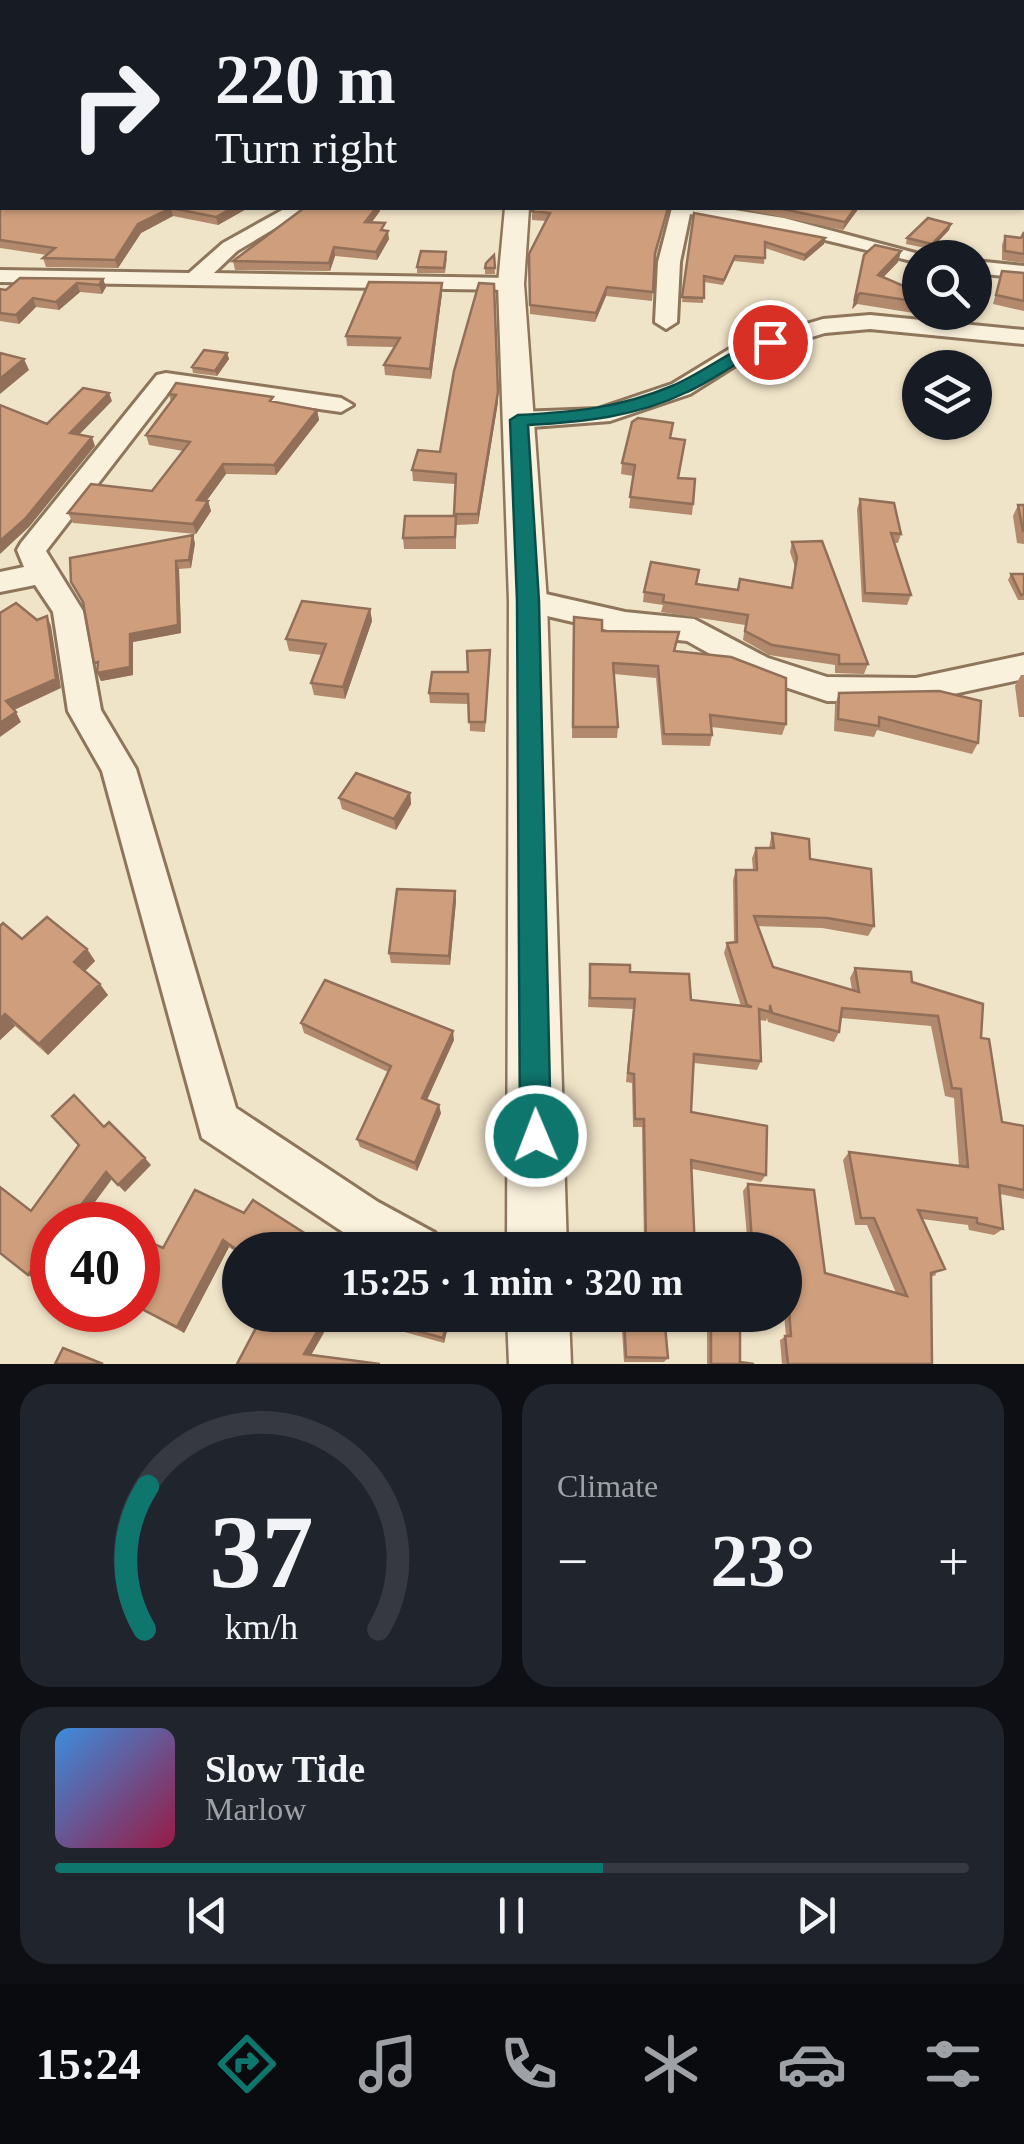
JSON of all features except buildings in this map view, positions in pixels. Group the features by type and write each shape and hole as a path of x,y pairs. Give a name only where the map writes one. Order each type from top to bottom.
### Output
{"street":[{"path":"193,280 230,246 295,210"},
{"path":"517,210 511,284 528,601 538,1232"},
{"path":"666,322 669,262 681,210"},
{"path":"703,210 784,224 902,253"},
{"path":"992,269 1024,272"},
{"path":"0,276 511,284"},
{"path":"518,420 601,416 681,389 744,350 824,326 870,322 1024,337"},
{"path":"340,405 166,380 31,550 42,574 68,611 85,711 119,770 218,1122 384,1232"},
{"path":"0,582 42,574"},
{"path":"528,601 626,623 694,630 757,666 826,688 916,690 1024,667"},
{"path":"539,1332 540,1364"}],"route":[{"path":"536,1136 528,601 518,420 601,416 681,389 744,350 770,342"}]}
